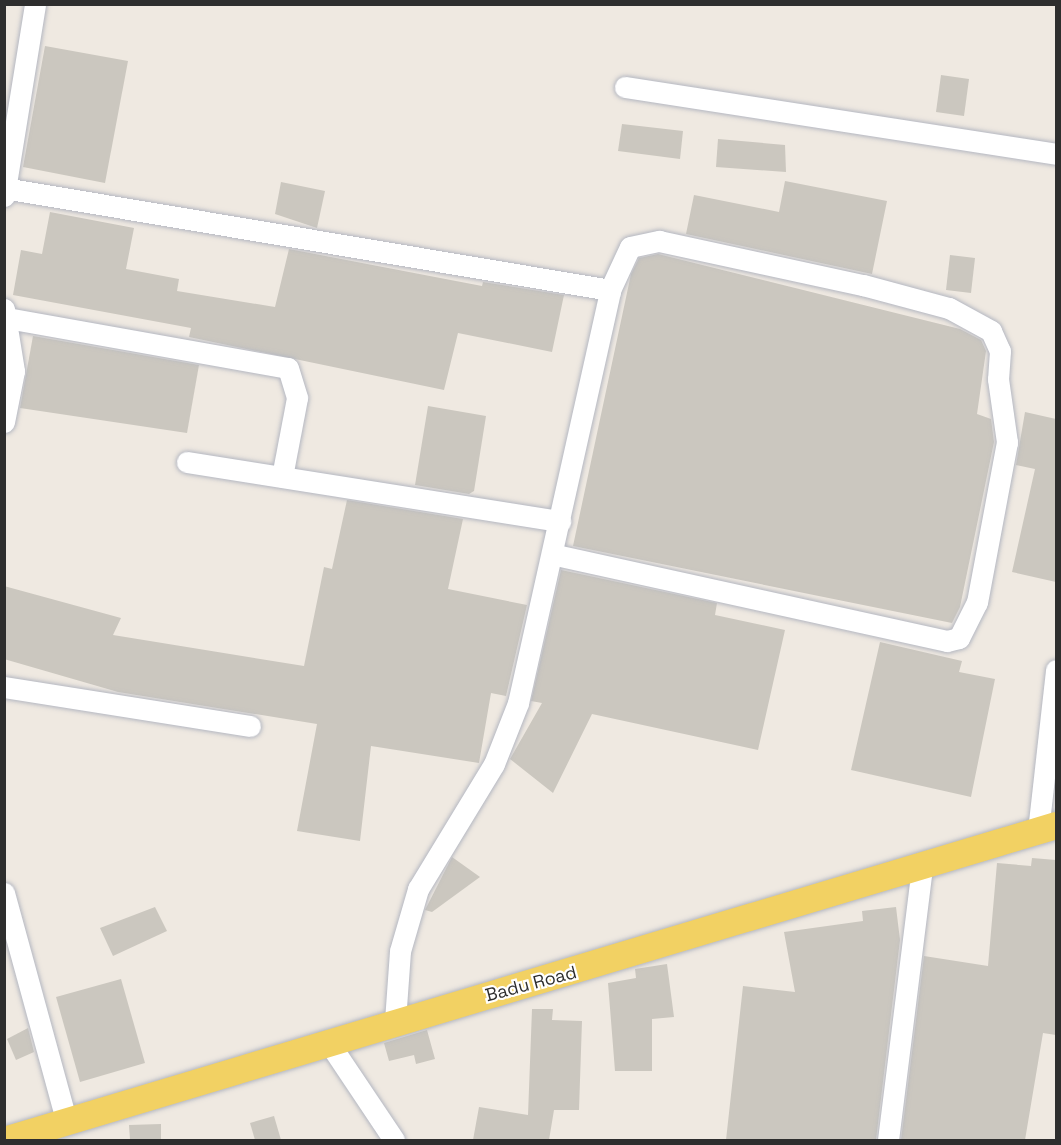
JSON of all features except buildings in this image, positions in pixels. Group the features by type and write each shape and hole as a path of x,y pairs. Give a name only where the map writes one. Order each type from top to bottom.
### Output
{"main road":[{"name":"Badu Road","path":"4,1140 395,1021 638,955 1047,828"}],"street":[{"path":"35,4 5,191 610,290"},
{"path":"625,87 1056,154"},
{"path":"395,1021 407,921 418,889 508,734 560,521 610,290 630,247 658,241 863,285 977,321 991,331 1000,351 998,379 1006,412 1007,442 994,528 969,628 947,641 552,554"},
{"path":"4,422 14,372 6,314 288,368 297,398 282,477"},
{"path":"187,462 560,521"},
{"path":"1047,828 1056,670"},
{"path":"4,687 250,726"},
{"path":"888,1140 922,867"},
{"path":"4,893 66,1120"},
{"path":"329,1042 394,1140"}]}
